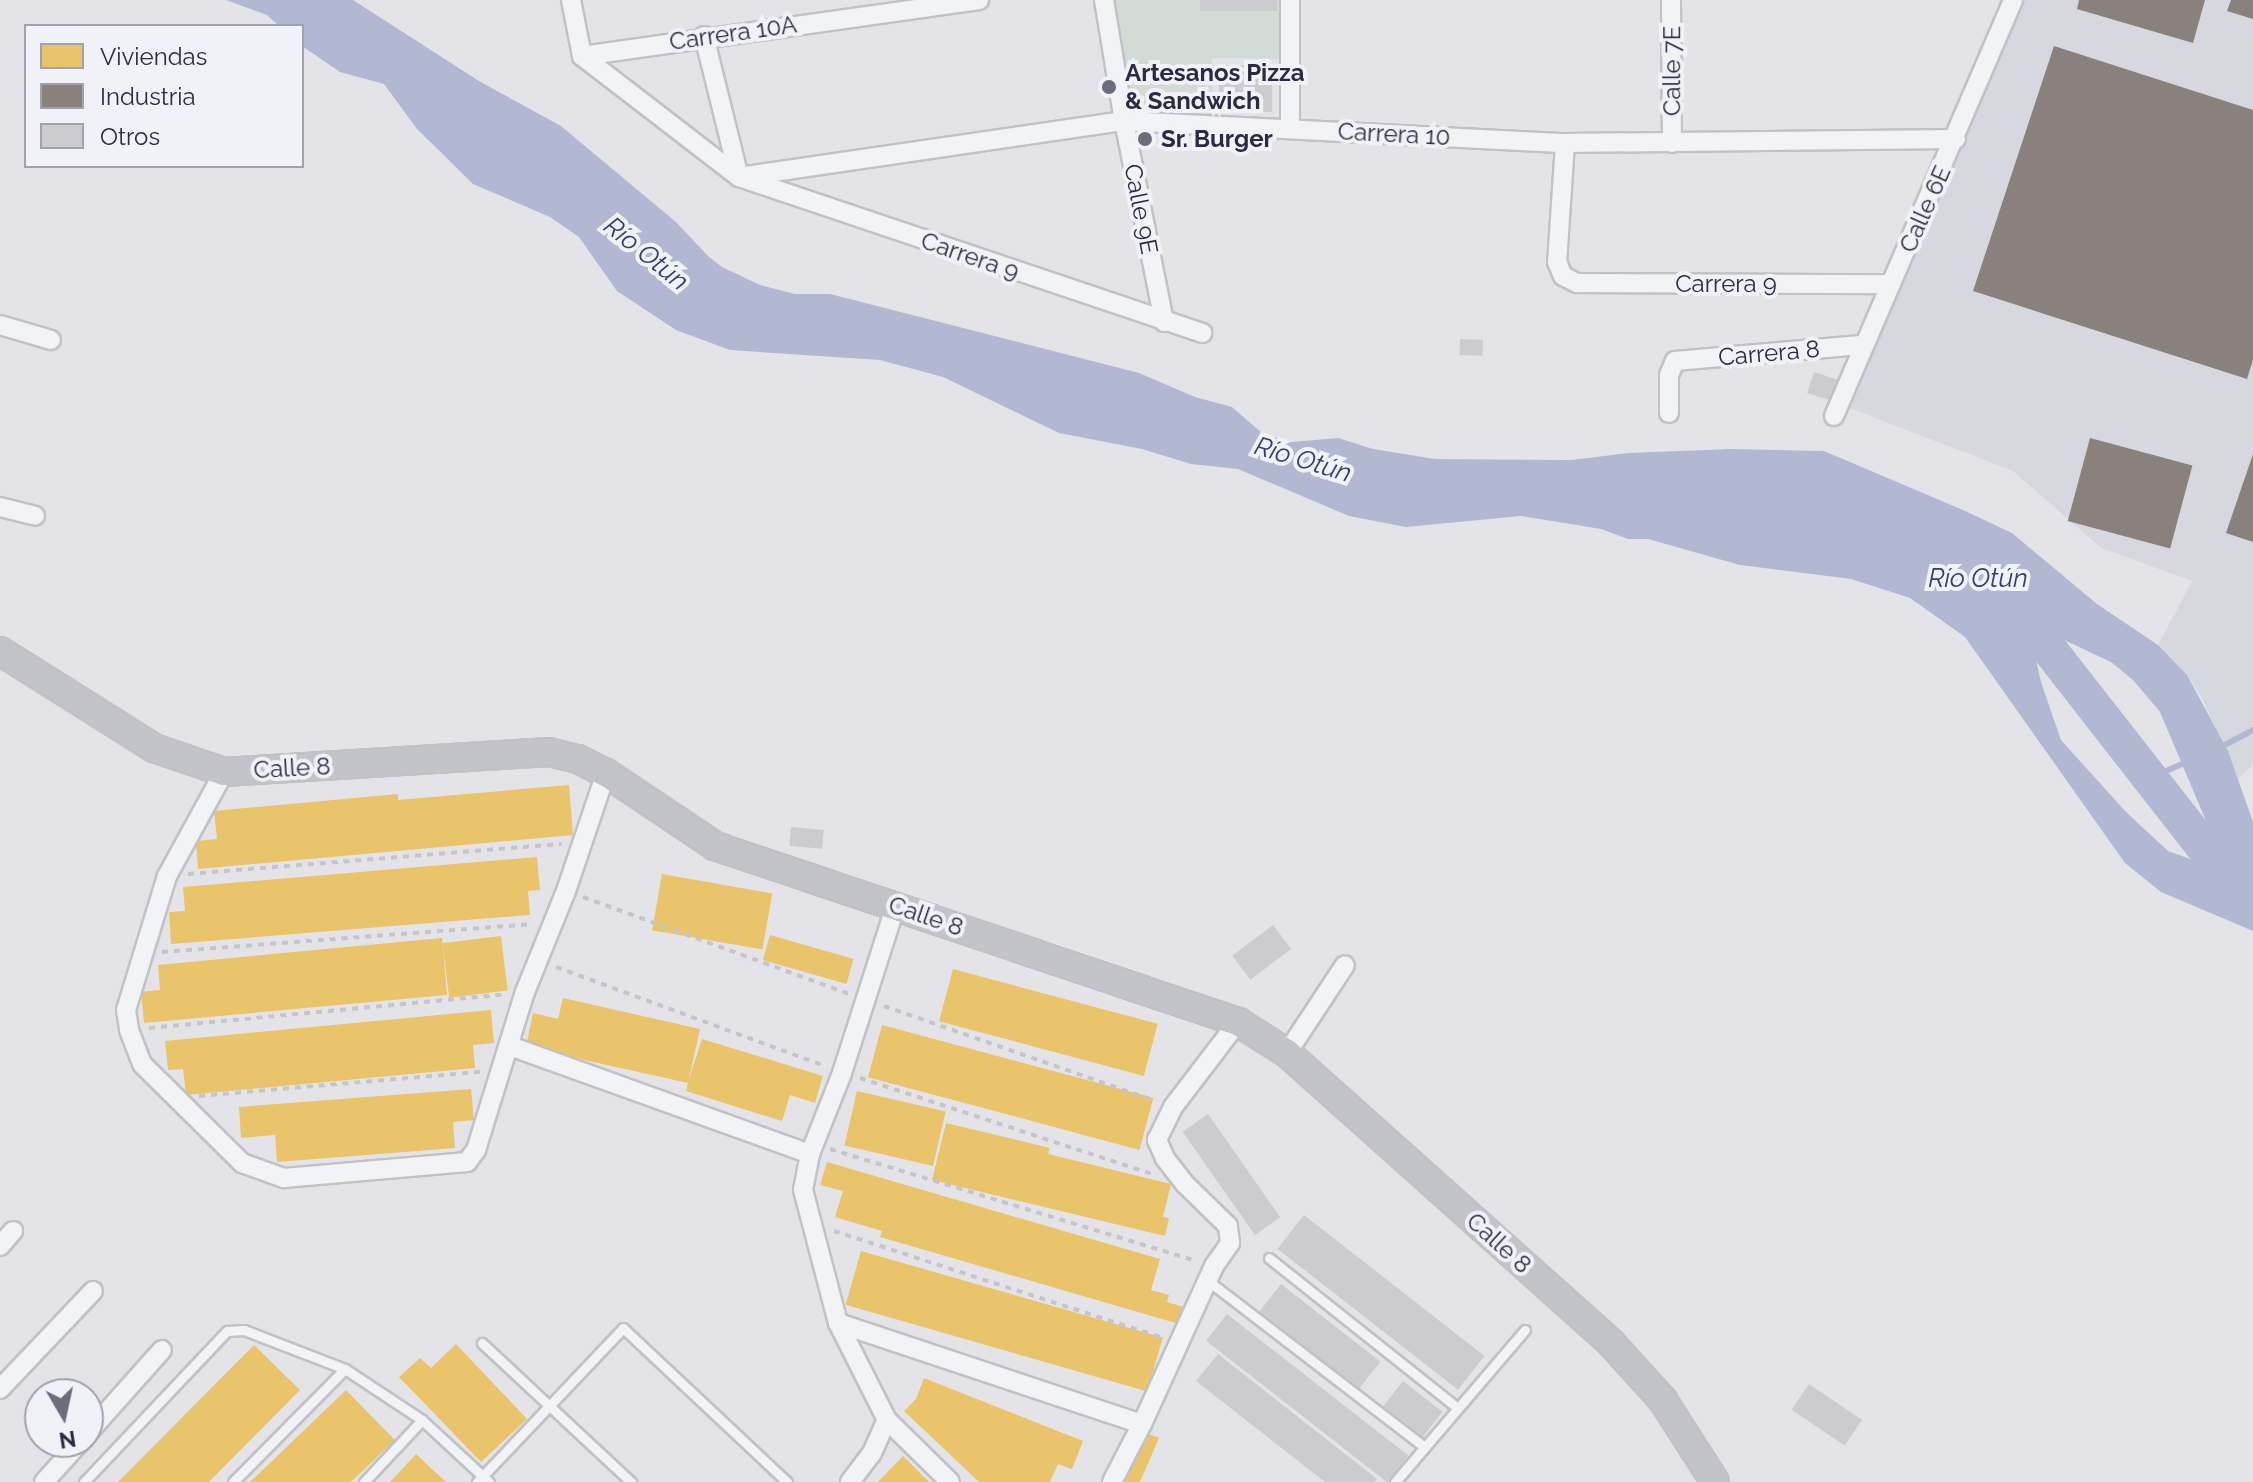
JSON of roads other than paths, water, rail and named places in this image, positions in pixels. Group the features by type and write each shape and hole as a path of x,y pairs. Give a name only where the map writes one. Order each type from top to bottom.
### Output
{"street":[{"path":"571,0 582,56"},
{"name":"Carrera 10A","path":"582,56 704,36 979,0"},
{"name":"Calle 9E","path":"1104,0 1124,121 1164,322"},
{"path":"1290,0 1290,127"},
{"name":"Calle 7E","path":"1671,0 1672,143"},
{"name":"Calle 6E","path":"1834,416 1956,139 2013,0"},
{"path":"704,36 739,177"},
{"name":"Carrera 9","path":"582,56 739,177 1202,333"},
{"name":"Carrera 10","path":"739,177 1124,121 1565,143 1956,139"},
{"name":"Carrera 9","path":"1565,143 1557,262 1563,276 1577,283 1891,284"},
{"path":"0,325 51,340"},
{"name":"Carrera 8","path":"1669,413 1669,375 1675,361 1863,345"},
{"path":"0,507 35,516"},
{"name":"Calle 8","path":"0,651 154,748 224,772 549,752 578,759 606,773 715,846 1238,1022 1287,1053 1611,1343 1662,1399 1715,1482"},
{"path":"224,772 167,876 126,1010 129,1030 142,1064 242,1163 284,1178 467,1162 476,1150 525,992 554,923 606,773"},
{"path":"896,905 862,1015 813,1149 803,1190 838,1323 887,1420 950,1482"},
{"path":"1287,1053 1345,965"},
{"path":"1112,1482 1142,1424 1210,1273 1230,1243 1228,1226 1185,1184 1165,1158 1157,1140 1173,1107 1238,1022"},
{"path":"510,1046 813,1149"},
{"path":"0,1246 13,1231"},
{"path":"0,1389 93,1291"},
{"path":"838,1323 1142,1424"},
{"path":"104,1415 162,1350"},
{"path":"850,1482 872,1453 887,1420"},
{"path":"44,1482 66,1458"}],"lane":[{"path":"1269,1258 1456,1407"},
{"path":"1210,1273 1423,1446"},
{"path":"84,1482 227,1331 244,1330 345,1369 422,1420 483,1480 618,1331 627,1329 787,1482"},
{"path":"1395,1482 1525,1330"},
{"path":"482,1343 631,1482"},
{"path":"233,1482 345,1369"},
{"path":"364,1482 422,1420"}],"water":[{"name":"Río Otún","path":"226,0 353,0 479,81 561,126 676,222 708,256 722,267 760,285 795,294 830,294 1139,373 1195,397 1232,407 1263,434 1292,442 1338,438 1373,449 1435,459 1571,460 1629,453 1730,449 1824,451 1963,510 2012,533 2097,604 2158,645 2187,675 2228,751 2253,822 2253,931 2161,892 2125,863 1965,637 1910,598 1851,579 1740,565 1648,539 1628,539 1601,529 1521,516 1406,527 1349,516 1238,469 1191,464 1142,449 1059,433 943,377 880,360 730,350 676,330 617,291 579,237 550,217 473,184 417,129 384,84 340,72 304,47 304,24 277,24 267,15","holes":["1686,483 1772,484 1876,497 1925,517 1925,523 1754,512 1692,503 1677,493","2028,623 2111,662 2133,680 2160,712 2220,854 2204,864 2168,851 2126,812 2061,740 2041,682"]}],"waterway":[{"name":"Río Otún","path":"1631,494 1776,498 1840,505 1927,521 1966,547"},
{"name":"Río Otún","path":"2002,582 2028,622 2213,859 2253,895"},
{"path":"2221,747 2253,730"},
{"path":"2150,778 2189,761"}],"place":[{"name":"Artesanos Pizza & Sandwich","path":"1109,87"},
{"name":"Sr. Burger","path":"1145,139"}]}
